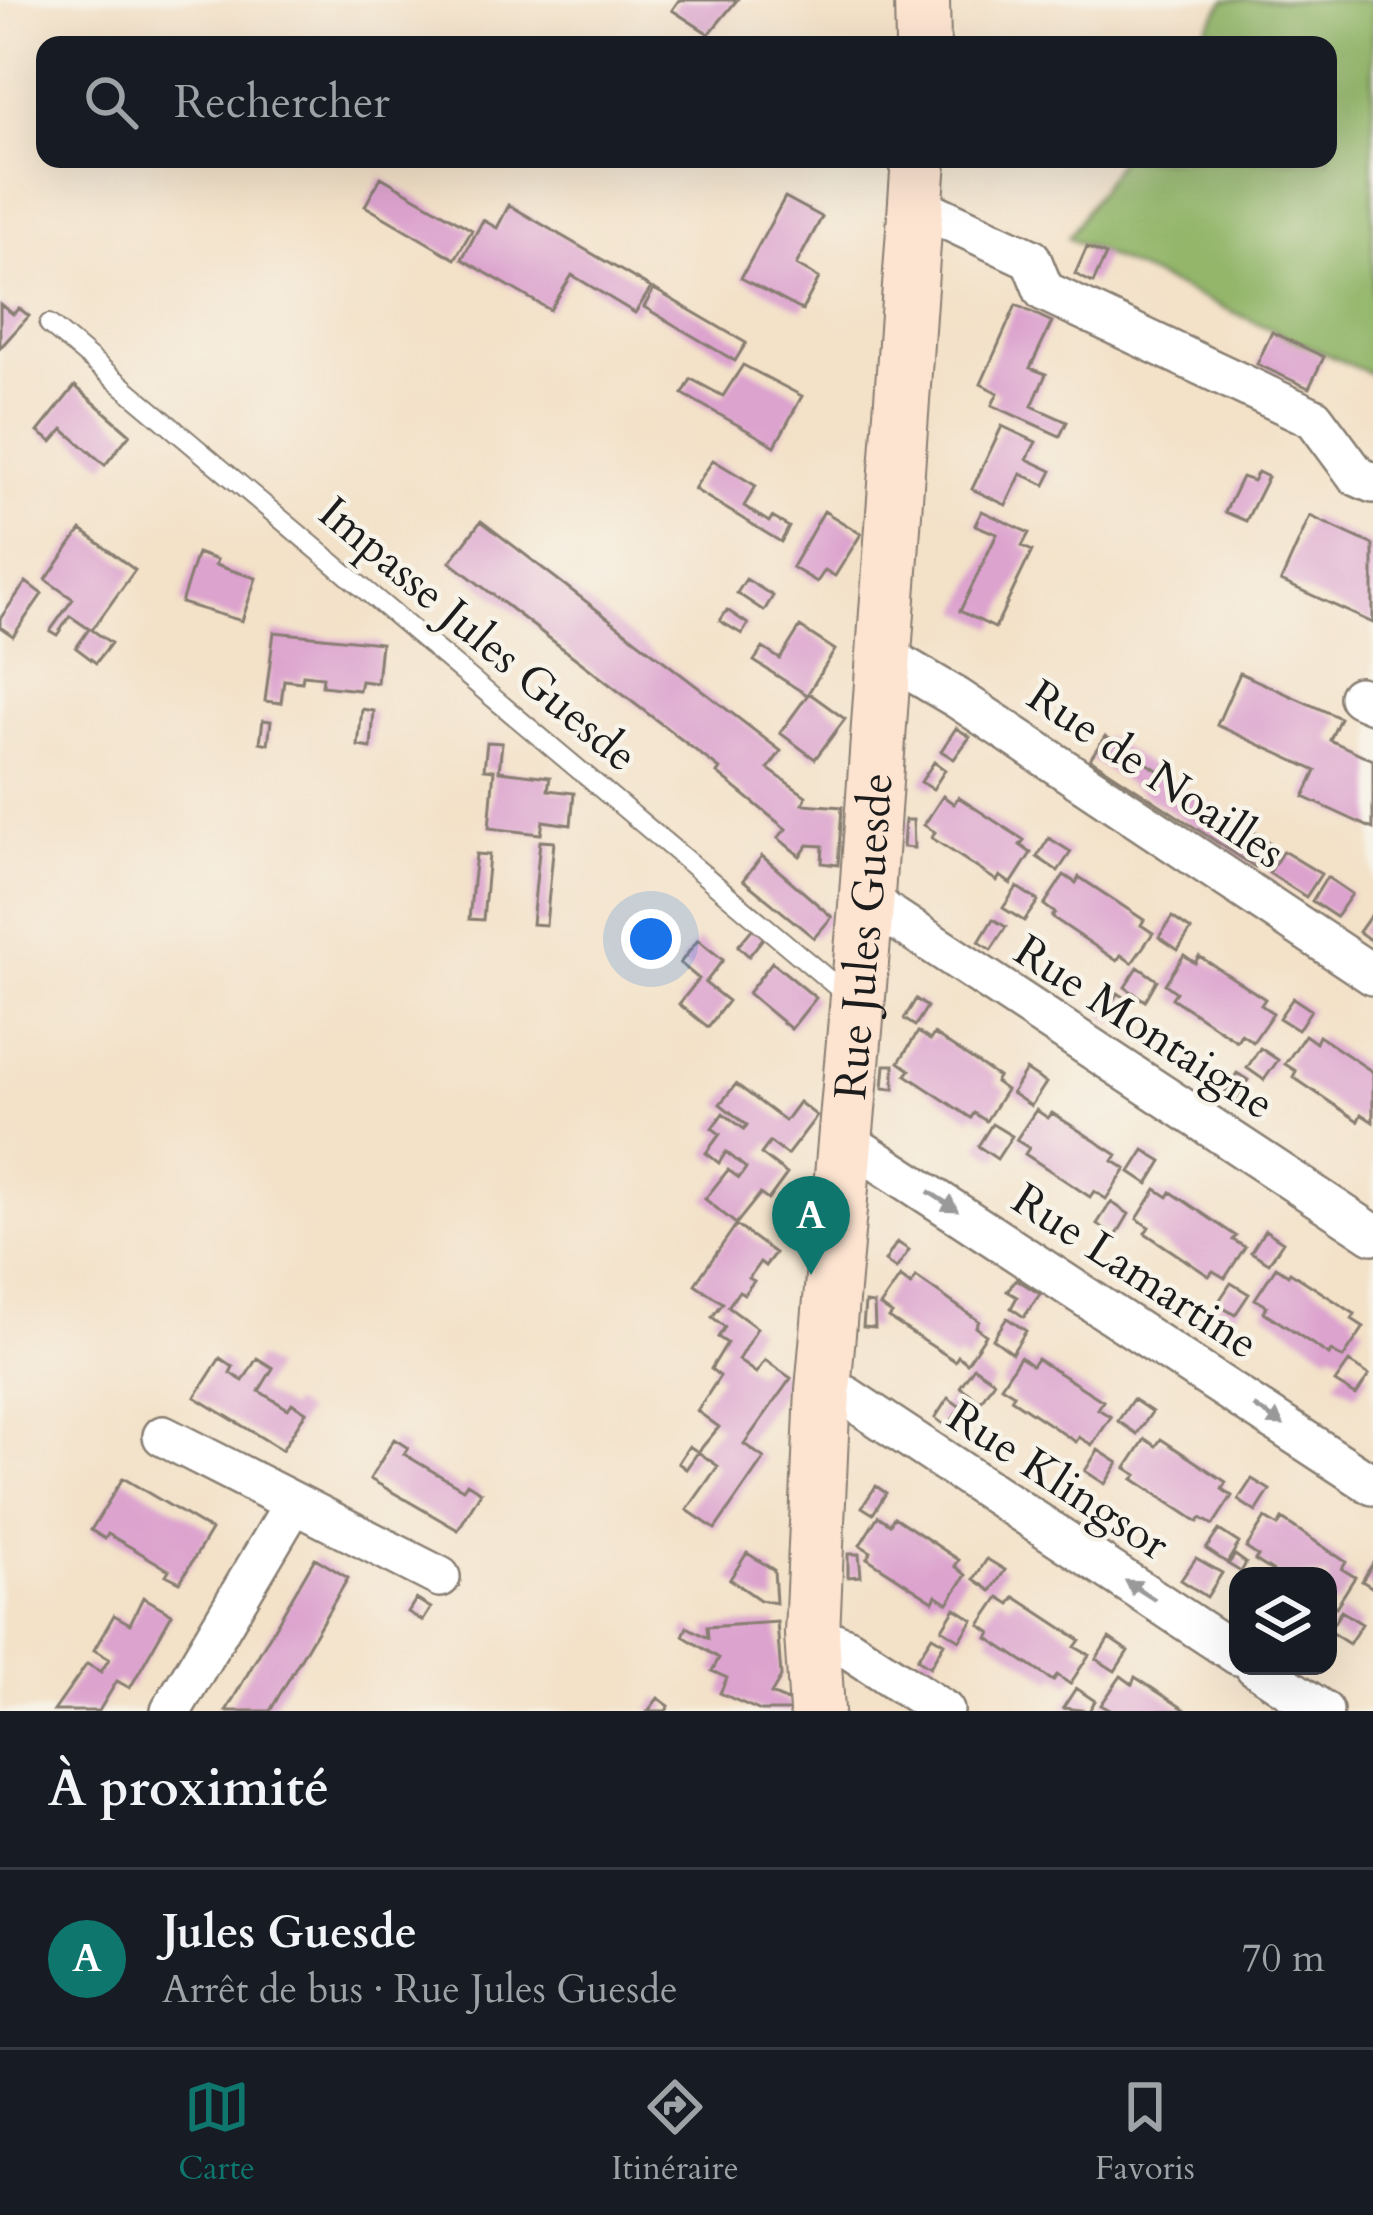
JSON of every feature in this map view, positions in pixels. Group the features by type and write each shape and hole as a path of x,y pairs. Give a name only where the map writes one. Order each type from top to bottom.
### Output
{"main road":[{"path":"922,0 923,36"},
{"name":"Rue Jules Guesde","path":"817,1711 812,1634 823,1390 867,895 917,182"}],"street":[{"path":"917,182 1030,259 1044,291 1314,418 1357,476 1373,483"},
{"name":"Rue de Noailles","path":"883,659 957,698 1373,975"},
{"name":"Rue Montaigne","path":"867,895 1373,1234"},
{"name":"Rue Lamartine","path":"844,1139 1373,1485"},
{"name":"Rue Klingsor","path":"823,1390 846,1396 1229,1649"},
{"path":"163,1436 440,1577"},
{"path":"171,1711 294,1503"},
{"path":"812,1634 848,1648 944,1711"},
{"path":"1269,1675 1323,1711"}],"lane":[{"name":"Impasse Jules Guesde","path":"50,324 856,1004"}],"green space":[{"path":"1225,0 1373,0 1373,375 1068,238 1114,168 1337,168 1337,36 1201,36"}],"building":[{"path":"679,0 737,0 709,34 672,10"},
{"path":"381,177 472,230 455,259 365,206"},
{"path":"785,197 822,217 796,265 819,278 802,310 741,278"},
{"path":"509,205 651,288 635,313 572,275 550,310 462,259 483,220 497,228"},
{"path":"1087,247 1106,255 1093,283 1075,274"},
{"path":"654,289 746,343 735,361 644,307"},
{"path":"0,304 13,314 19,308 29,316 0,348"},
{"path":"1016,305 1052,322 1030,368 1046,374 1032,406 1067,422 1060,436 992,405 998,393 981,384"},
{"path":"1272,332 1324,357 1309,388 1257,364"},
{"path":"743,365 802,396 775,446 683,394 691,379 723,396"},
{"path":"75,386 130,434 105,465 63,429 52,442 38,432"},
{"path":"1002,426 1036,442 1027,459 1052,471 1045,485 1021,474 1006,505 972,489"},
{"path":"713,460 756,486 744,506 769,522 772,517 789,527 781,542 694,489"},
{"path":"1258,472 1268,477 1246,521 1225,512 1242,477 1253,481"},
{"path":"824,511 861,534 835,576 825,570 817,582 792,567"},
{"path":"982,511 1029,533 1022,546 1032,551 995,628 960,611 997,534 975,525"},
{"path":"1310,516 1373,545 1373,623 1281,581"},
{"path":"481,521 781,751 768,769 806,796 803,804 842,807 838,865 822,863 823,846 808,845 800,856 778,838 786,829 717,773 720,769 450,562"},
{"path":"81,530 135,570 92,630 111,643 96,663 76,648 89,629 70,616 57,635 50,631 73,599 46,580"},
{"path":"197,553 217,560 215,565 256,578 242,621 181,603"},
{"path":"746,579 773,596 764,611 737,593"},
{"path":"26,582 42,594 13,636 0,627 0,619"},
{"path":"727,610 748,624 742,634 720,621"},
{"path":"800,627 835,650 807,695 754,661 763,648 780,659"},
{"path":"274,632 381,643 377,683 361,681 359,690 322,686 323,677 303,675 302,682 284,680 281,703 265,701"},
{"path":"1240,673 1340,718 1330,740 1373,760 1373,829 1304,797 1316,771 1217,725"},
{"path":"809,693 845,719 815,759 780,733"},
{"path":"362,709 374,711 371,748 358,746"},
{"path":"263,720 271,721 268,744 260,742"},
{"path":"956,728 970,737 954,759 941,751"},
{"path":"1105,736 1270,843 1255,867 1090,759"},
{"path":"487,742 502,743 499,771 550,777 548,790 574,793 571,825 543,821 541,834 489,828 494,770 484,769"},
{"path":"934,762 945,770 933,789 921,782"},
{"path":"943,796 954,804 958,797 1024,840 1020,845 1031,853 1011,884 1000,876 997,881 932,838 935,832 924,825"},
{"path":"905,820 913,820 914,848 903,847"},
{"path":"1049,838 1071,852 1058,871 1037,857"},
{"path":"540,841 554,842 546,925 532,924"},
{"path":"1283,851 1321,874 1306,897 1269,873"},
{"path":"476,854 489,855 483,920 469,919"},
{"path":"762,856 832,917 814,938 743,880"},
{"path":"1064,875 1076,883 1079,877 1144,920 1141,925 1153,933 1132,963 1121,955 1117,961 1052,917 1055,913 1044,905"},
{"path":"1327,877 1352,894 1336,917 1312,901"},
{"path":"1017,887 1038,901 1024,921 1003,908"},
{"path":"1373,912 1373,942 1359,932"},
{"path":"1172,917 1191,930 1178,950 1159,937"},
{"path":"993,919 1006,927 991,950 979,942"},
{"path":"757,923 768,932 749,956 738,946"},
{"path":"698,940 723,960 705,983 728,1001 708,1027 679,1004 699,979 680,963"},
{"path":"1184,955 1195,963 1199,956 1265,999 1261,1005 1273,1013 1253,1042 1241,1034 1237,1041 1172,998 1176,992 1165,984"},
{"path":"772,962 816,998 791,1029 748,993"},
{"path":"1138,967 1157,980 1145,1001 1125,987"},
{"path":"1118,993 1130,1001 1115,1024 1102,1015"},
{"path":"1293,998 1311,1010 1298,1030 1279,1018"},
{"path":"916,999 927,1007 915,1026 904,1019"},
{"path":"918,1032 930,1040 934,1034 998,1077 995,1082 1006,1090 986,1121 974,1113 971,1118 906,1075 910,1070 899,1062"},
{"path":"1305,1035 1316,1043 1319,1036 1373,1072 1373,1122 1361,1114 1358,1121 1293,1077 1296,1071 1285,1064"},
{"path":"1260,1048 1278,1060 1264,1080 1247,1068"},
{"path":"885,1065 894,1065 894,1089 883,1088"},
{"path":"1026,1070 1046,1083 1031,1106 1012,1093"},
{"path":"1237,1073 1248,1080 1234,1104 1223,1096"},
{"path":"736,1084 785,1121 799,1102 817,1116 787,1155 770,1142 761,1154 787,1174 768,1200 760,1194 736,1224 705,1199 728,1170 739,1178 746,1168 726,1152 719,1163 706,1153 720,1134 712,1128 723,1113 744,1129 747,1125 720,1104"},
{"path":"1036,1110 1048,1118 1052,1113 1117,1155 1113,1161 1126,1169 1106,1199 1094,1191 1090,1197 1025,1154 1029,1148 1016,1140"},
{"path":"992,1124 1012,1136 997,1159 978,1146"},
{"path":"1144,1150 1162,1161 1148,1184 1130,1172"},
{"path":"1156,1189 1168,1197 1171,1192 1245,1247 1225,1278 1213,1271 1209,1276 1145,1233 1149,1227 1137,1219"},
{"path":"1111,1202 1129,1214 1116,1236 1097,1224"},
{"path":"736,1225 775,1253 765,1266 760,1262 749,1278 754,1281 728,1307 757,1328 738,1360 756,1373 765,1360 791,1378 744,1444 764,1458 715,1529 687,1510 718,1466 698,1452 719,1427 697,1411 720,1376 711,1369 727,1343 718,1337 725,1327 712,1317 723,1303 695,1284"},
{"path":"1265,1230 1283,1242 1269,1263 1251,1252"},
{"path":"897,1242 909,1250 896,1269 885,1261"},
{"path":"1276,1267 1355,1314 1352,1319 1364,1327 1343,1358 1331,1351 1329,1355 1264,1312 1267,1306 1255,1299"},
{"path":"900,1277 911,1285 916,1277 979,1321 976,1327 986,1335 967,1363 958,1356 955,1361 889,1318 892,1314 880,1306"},
{"path":"1016,1279 1040,1294 1024,1317 1011,1308 1017,1297 1007,1291"},
{"path":"1231,1283 1249,1294 1235,1315 1217,1304"},
{"path":"865,1303 874,1304 875,1328 863,1327"},
{"path":"1007,1318 1026,1331 1012,1353 993,1339"},
{"path":"1020,1357 1032,1366 1037,1359 1103,1401 1098,1409 1111,1417 1092,1445 1079,1437 1076,1442 1011,1399 1014,1394 1001,1386"},
{"path":"220,1358 243,1381 257,1358 273,1368 259,1391 288,1409 292,1403 306,1412 282,1450 195,1397"},
{"path":"1349,1362 1369,1375 1356,1395 1335,1382"},
{"path":"974,1367 994,1381 981,1401 960,1387"},
{"path":"948,1398 961,1407 947,1427 935,1418"},
{"path":"1133,1399 1152,1412 1137,1434 1118,1421"},
{"path":"394,1439 408,1448 404,1454 463,1489 467,1483 481,1492 458,1530 370,1479"},
{"path":"1145,1439 1156,1446 1161,1439 1226,1482 1222,1489 1232,1496 1213,1525 1201,1518 1198,1522 1133,1479 1137,1475 1126,1468"},
{"path":"689,1446 698,1452 686,1469 678,1463"},
{"path":"1098,1450 1118,1463 1105,1484 1085,1471"},
{"path":"123,1478 211,1530 180,1582 139,1552 91,1530"},
{"path":"1252,1479 1270,1490 1256,1512 1238,1500"},
{"path":"876,1486 886,1493 873,1514 862,1507"},
{"path":"878,1516 890,1524 894,1517 959,1560 955,1566 966,1575 948,1603 936,1595 933,1601 867,1558 871,1552 860,1545"},
{"path":"1265,1518 1278,1526 1282,1519 1346,1562 1342,1569 1355,1577 1337,1605 1337,1567 1266,1567 1246,1548"},
{"path":"1219,1530 1239,1543 1227,1563 1206,1549"},
{"path":"747,1553 774,1570 776,1603 760,1600 730,1579"},
{"path":"848,1554 859,1554 861,1576 848,1577"},
{"path":"1235,1555 1246,1563 1244,1567 1228,1564"},
{"path":"315,1558 348,1578 270,1711 226,1711"},
{"path":"1196,1558 1222,1573 1207,1597 1181,1580"},
{"path":"987,1559 1005,1570 991,1591 974,1579"},
{"path":"1373,1563 1373,1588 1362,1581"},
{"path":"143,1597 172,1614 130,1688 117,1681 99,1711 54,1711 87,1664 101,1672 109,1659 94,1650 114,1615 130,1624"},
{"path":"999,1597 1010,1604 1015,1597 1080,1640 1075,1647 1089,1655 1070,1684 1057,1675 1053,1681 988,1638 991,1633 980,1625"},
{"path":"416,1599 431,1608 423,1621 408,1612"},
{"path":"955,1608 973,1620 960,1640 942,1629"},
{"path":"1341,1611 1362,1624 1349,1644 1337,1636"},
{"path":"777,1622 781,1677 771,1694 788,1701 793,1711 761,1711 720,1693 727,1678 712,1671 719,1658 683,1636 687,1627 708,1638 707,1627"},
{"path":"932,1636 944,1643 930,1667 917,1659"},
{"path":"1109,1638 1128,1651 1115,1671 1096,1659"},
{"path":"1121,1676 1132,1684 1135,1677 1187,1711 1112,1711 1101,1705"},
{"path":"1076,1688 1095,1701 1089,1711 1063,1708"},
{"path":"658,1698 669,1706 666,1711 648,1711"}],"place":[{"name":"Jules Guesde","path":"811,1275"}]}
